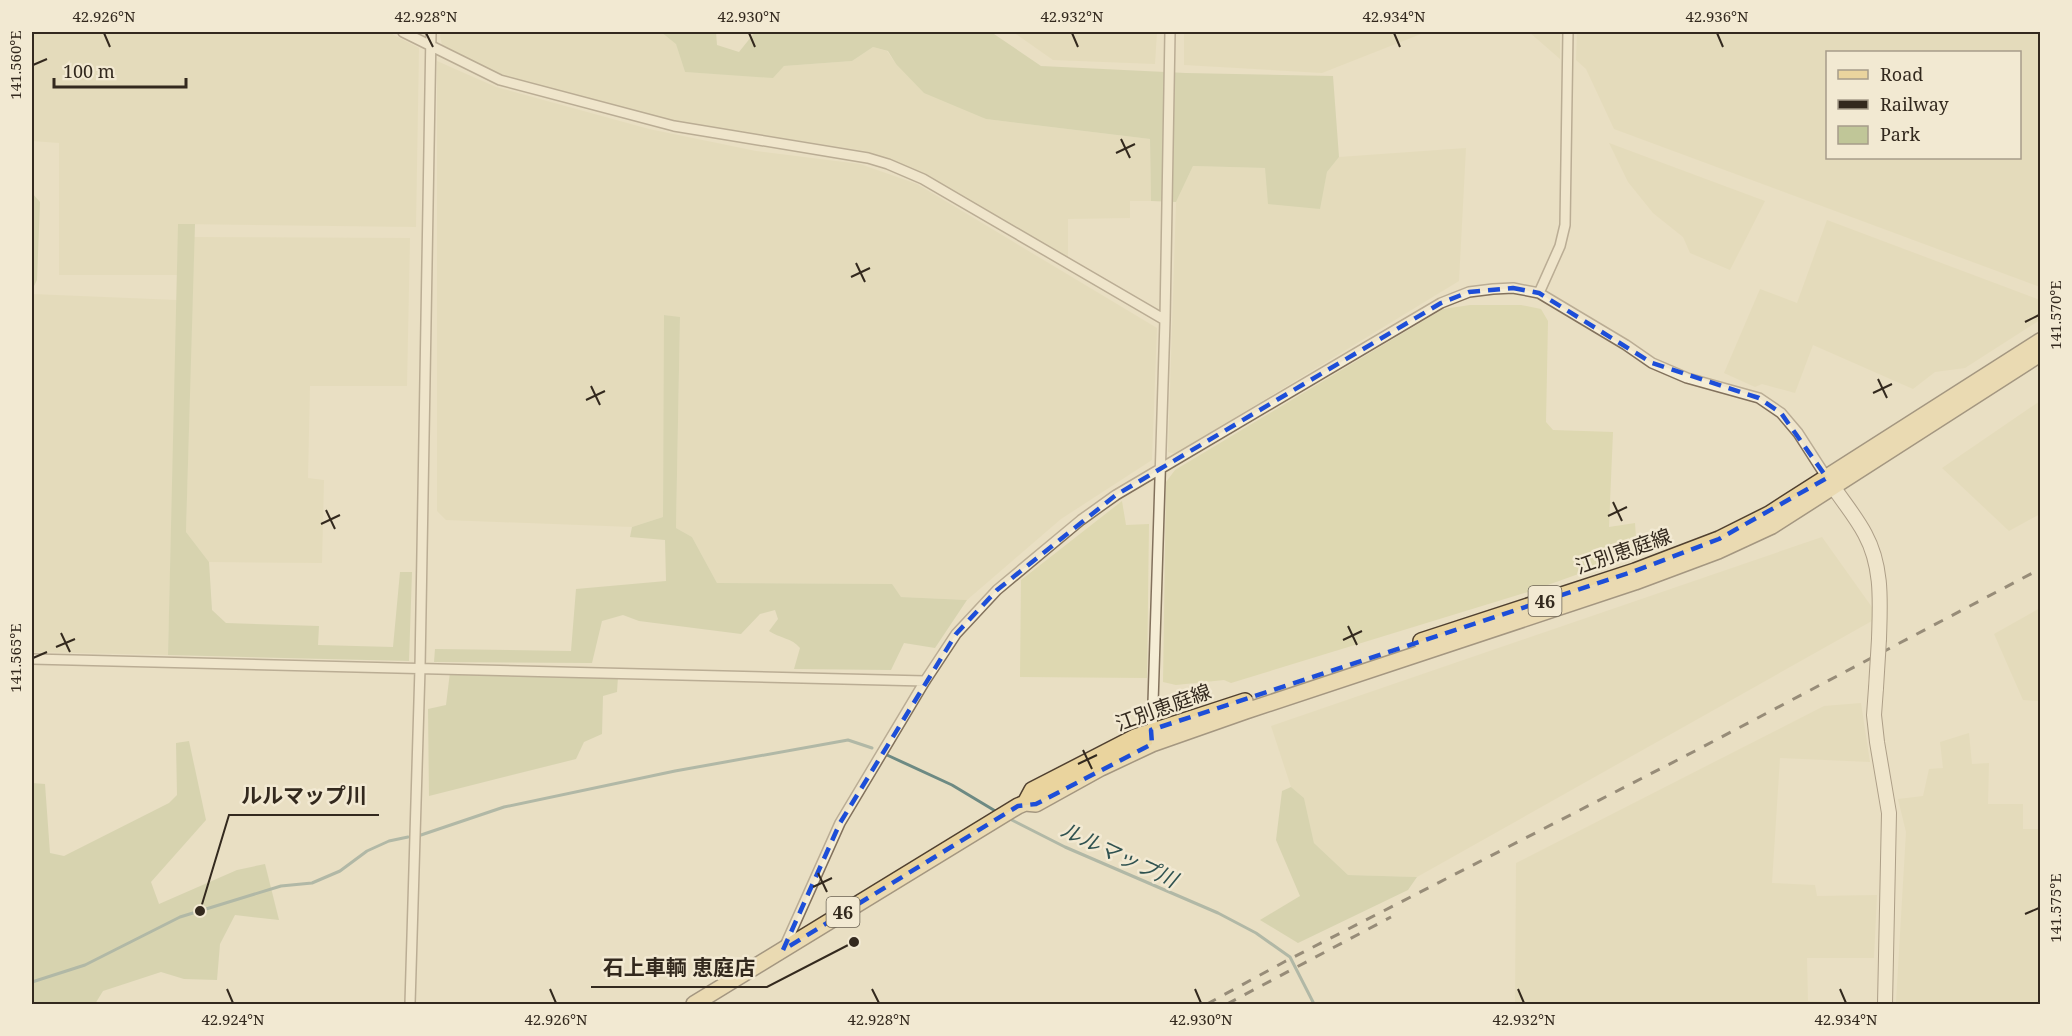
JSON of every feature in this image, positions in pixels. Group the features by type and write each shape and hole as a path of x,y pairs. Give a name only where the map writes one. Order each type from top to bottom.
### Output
{"main road":[{"name":"江別恵庭線","path":"1830,482 2040,341"},
{"name":"江別恵庭線","path":"694,1005 1022,804 1032,790 1108,749 1152,737 1245,701 1646,567 1719,539 1830,482 2040,354"}],"street":[{"path":"403,32 500,80 674,126 868,158 888,164 923,179 1165,320"},
{"path":"410,1005 420,668 431,32"},
{"path":"1152,737 1165,320 1170,32"},
{"path":"1539,293 1560,246 1565,225 1568,32"},
{"path":"783,950 840,823 925,681 956,634 997,590 1116,495 1441,303 1469,292 1513,288 1539,293 1652,363 1687,378 1759,398 1781,413 1798,433 1864,531 1875,558 1881,595 1874,715 1889,813 1885,1005"},
{"path":"32,659 925,681"}],"highlighted area":[{"path":"1513,288 1539,293 1652,363 1759,398 1781,413 1827,478 1719,539 1635,571 1151,730 1152,744 1036,804 1018,806 783,950 840,823 956,634 997,590 1116,495 1441,303 1469,292"}],"shaded area":[{"path":"32,32 388,32 419,48 416,227 179,224 177,275 59,275 59,143 32,141"},
{"path":"441,32 661,32 676,43 685,72 773,77 784,66 852,61 873,47 887,51 896,64 986,119 1150,139 1151,201 1130,201 1130,218 1068,219 1068,259 917,172 865,151 664,120 499,75 442,45"},
{"path":"1013,32 1157,32 1155,64 1053,60"},
{"path":"1184,32 1426,32 1322,73 1184,65"},
{"path":"1529,32 1560,32 1560,59"},
{"path":"1577,32 2040,32 2040,287 1614,129 1586,69 1576,60"},
{"path":"437,61 496,87 649,129 756,151 860,164 917,184 1157,328 1152,460 1061,519 967,600 901,597 891,584 717,583 692,537 676,528 680,318 665,315 663,517 632,527 446,520 437,511"},
{"path":"1609,143 1765,201 1730,270 1690,253 1683,237 1653,213 1628,182"},
{"path":"1466,148 1459,281 1175,454 1168,452 1176,202 1193,166 1265,168 1319,209 1327,172 1339,157"},
{"path":"1827,220 2040,300 2040,320 1965,368 1935,372 1913,389 1813,345 1795,393 1762,384 1755,387 1724,373 1760,289 1797,303"},
{"path":"194,237 410,238 407,386 310,386 308,478 324,480 322,563 209,562 186,532"},
{"path":"32,294 177,300 168,655 32,652"},
{"path":"1470,305 1521,305 1541,309 1548,321 1546,422 1553,430 1613,432 1609,527 1635,523 1637,553 1531,591 1231,683 1224,680 1176,685 1163,682 1166,482 1175,470 1443,309"},
{"path":"2040,401 2040,514 2009,531 1942,468"},
{"path":"1122,501 1126,525 1149,524 1147,678 1020,677 1021,580"},
{"path":"1822,537 1879,617 1417,877 1348,875 1314,843 1304,798 1291,787 1271,726"},
{"path":"2040,608 2040,701 2023,700 1994,634"},
{"path":"1861,703 1870,762 1780,758 1772,883 1815,885 1817,896 1877,895 1874,958 1807,958 1808,1001 1872,1004 1515,1004 1516,863 1824,706"},
{"path":"1969,733 1972,764 1989,763 1988,804 2023,804 2023,829 2040,829 2040,1004 1896,1002 1906,832 1898,799 1923,796 1929,769 1943,768 1940,742"}],"green space":[{"path":"661,32 716,32 717,45 739,52 755,32 991,32 1041,66 1186,73 1333,76 1339,157 1327,172 1320,209 1268,204 1265,168 1193,166 1176,202 1151,201 1150,139 986,119 924,93 896,64 888,51 873,47 852,61 784,66 773,78 685,72 676,44"},
{"path":"32,193 40,202 37,280 32,290"},
{"path":"178,224 195,224 186,532 209,562 212,610 226,623 319,626 318,645 393,647 400,572 412,572 409,661 168,655"},
{"path":"664,315 680,317 676,528 692,537 717,583 892,584 901,597 967,600 935,648 904,643 891,670 794,669 800,648 793,642 769,631 778,619 775,610 760,614 741,634 639,621 623,615 602,621 592,663 434,662 435,649 571,651 576,589 666,581 665,540 630,537 632,527 663,517"},
{"path":"450,672 618,677 617,692 603,696 602,734 584,742 576,759 429,796 428,709 446,705"},
{"path":"189,741 206,820 151,882 159,904 237,870 265,864 279,920 235,915 220,944 217,980 184,979 161,972 103,991 95,1004 32,1004 32,783 45,784 50,853 64,856 169,803 177,795 176,743"},
{"path":"1291,787 1304,798 1314,843 1348,875 1417,877 1408,890 1298,943 1260,920 1300,896 1276,840 1282,791"}],"waterway":[{"name":"ルルマップ川","path":"421,835 504,807 675,771 848,740 872,748"},
{"name":"ルルマップ川","path":"887,755 952,785 997,812"},
{"name":"ルルマップ川","path":"1008,818 1065,847 1218,913 1256,933 1290,957 1314,1004"},
{"name":"ルルマップ川","path":"32,982 85,965 180,917 281,886 312,883 340,871 367,851 389,841 408,837"}],"railway":[{"path":"1207,1004 2040,569"},
{"path":"1227,1004 1391,917"}],"place":[{"name":"ルルマップ川","path":"200,911"},
{"name":"石上車輌 恵庭店","path":"854,942"}]}
